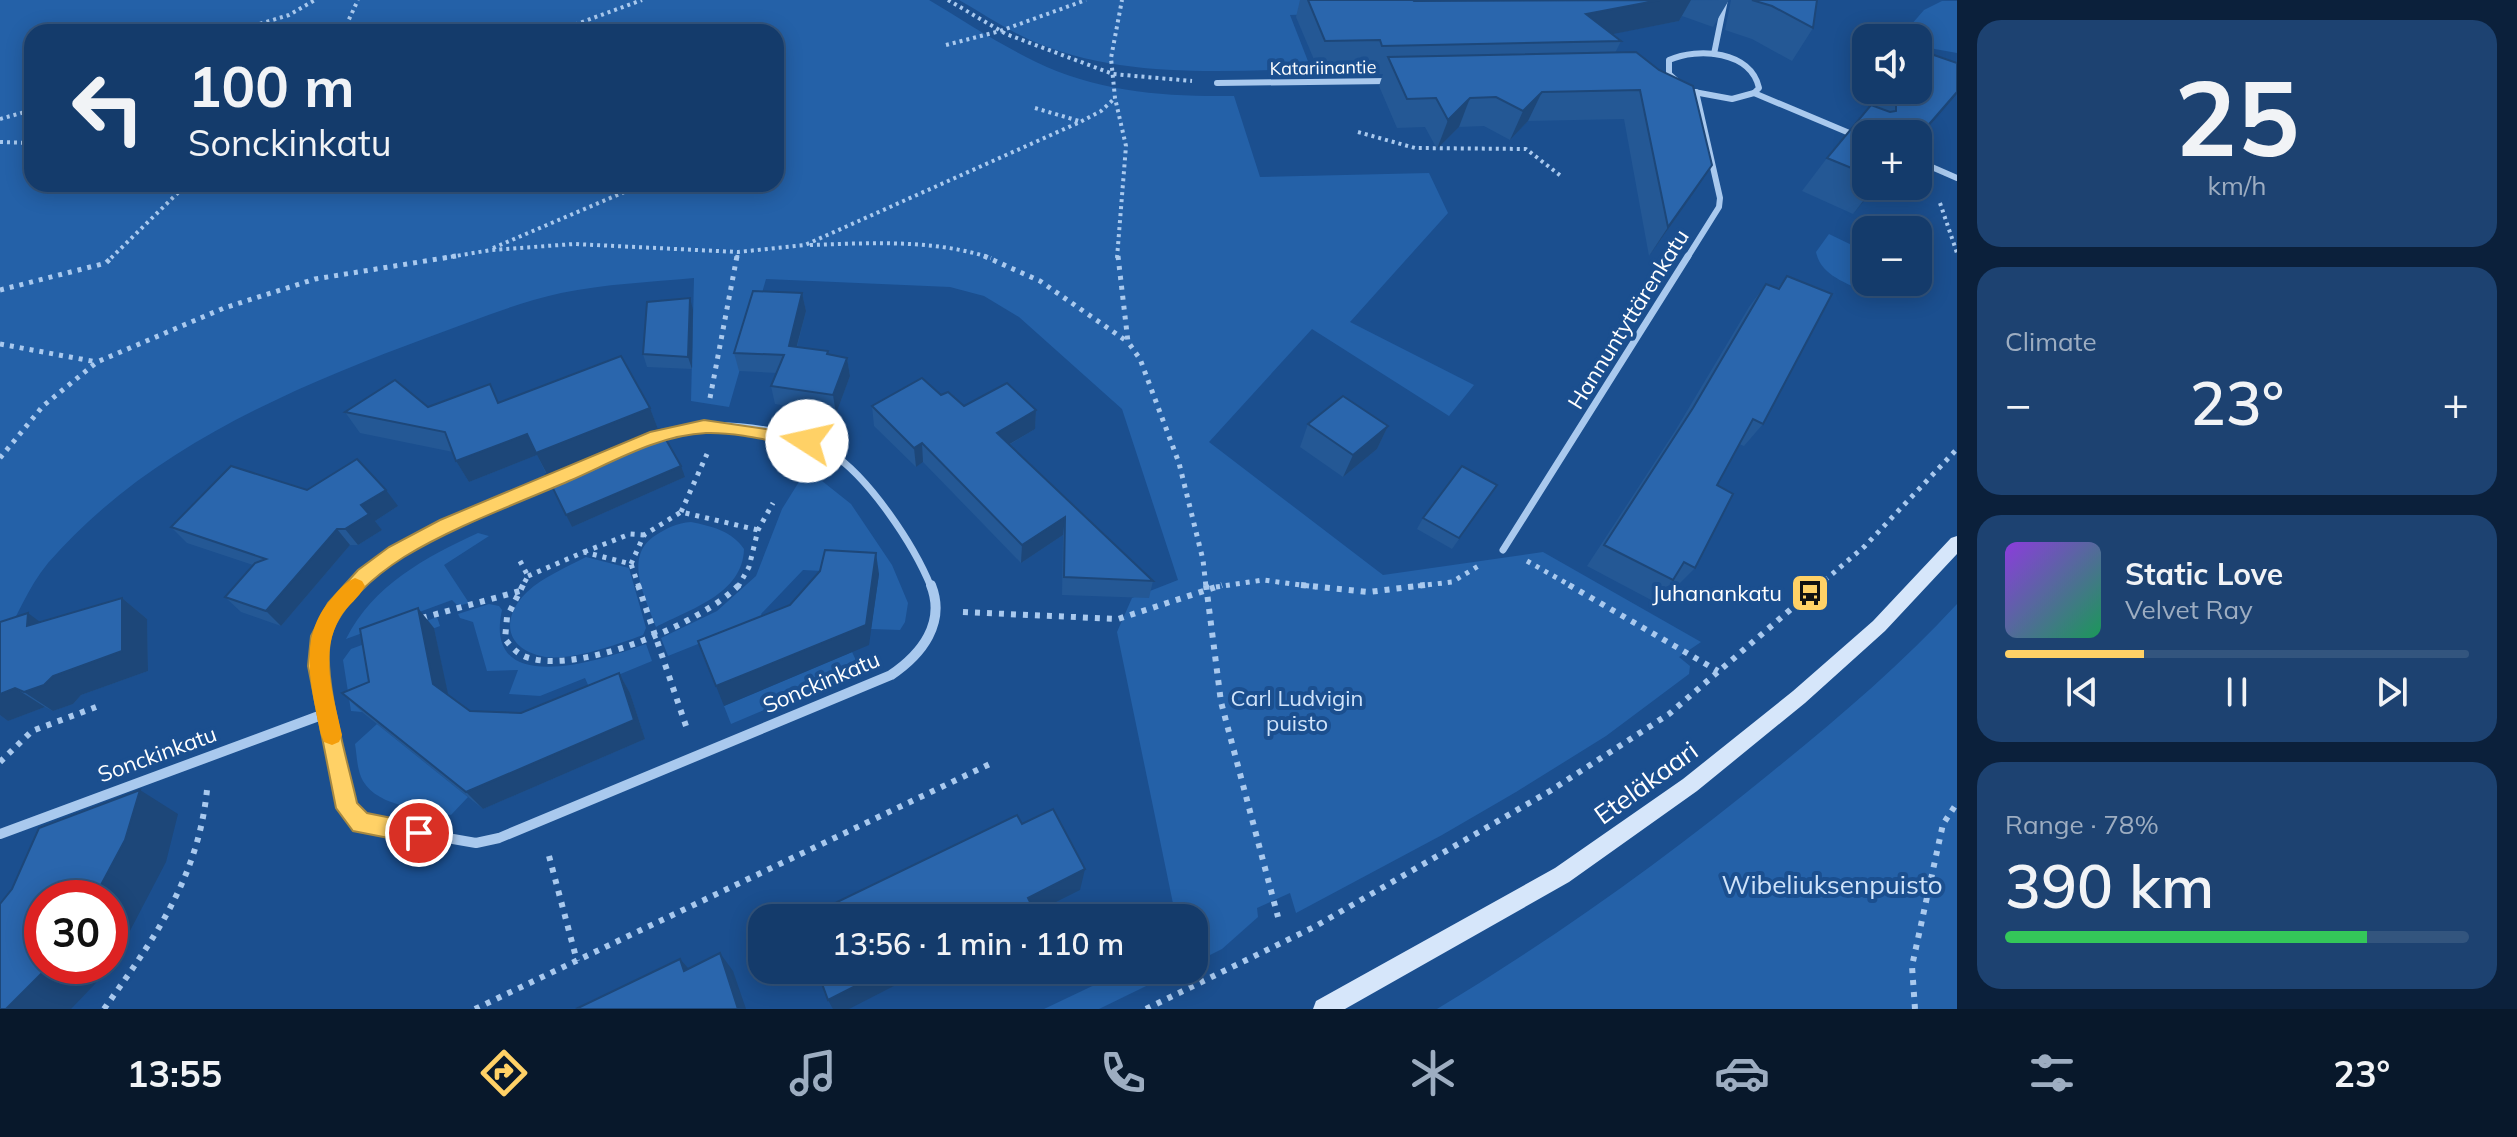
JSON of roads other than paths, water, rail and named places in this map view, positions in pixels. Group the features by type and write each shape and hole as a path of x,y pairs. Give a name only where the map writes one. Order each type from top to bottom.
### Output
{"main road":[{"name":"Eteläkaari","path":"1324,1009 1562,875 1690,785 1799,697 1879,626 1957,543"}],"street":[{"path":"1714,54 1725,0"},
{"path":"1654,74 1669,74 1696,92 1736,99 1759,88 1756,75 1739,62 1714,54 1686,52 1676,55 1667,66 1669,74"},
{"name":"Katariinantie","path":"1217,83 1394,81"},
{"name":"Hannuntyttärenkatu","path":"1503,550 1719,207 1720,198 1696,92"},
{"path":"1754,93 1852,134"},
{"path":"1932,167 1954,176"},
{"name":"Sonckinkatu","path":"704,426 807,441 832,452 854,472 882,506 920,561 932,586 938,611 923,647 910,663 891,675 499,838 476,843 361,823 347,808 327,713 318,666 321,636 335,609 365,576 395,553 467,516 599,459 657,436 704,426"},
{"name":"Sonckinkatu","path":"0,834 327,713"}],"place":[{"name":"Juhanankatu","path":"1810,593"}],"park label":[{"name":"Carl Ludvigin puisto","path":"1297,710"},
{"name":"Wibeliuksenpuisto","path":"1832,885"}]}
